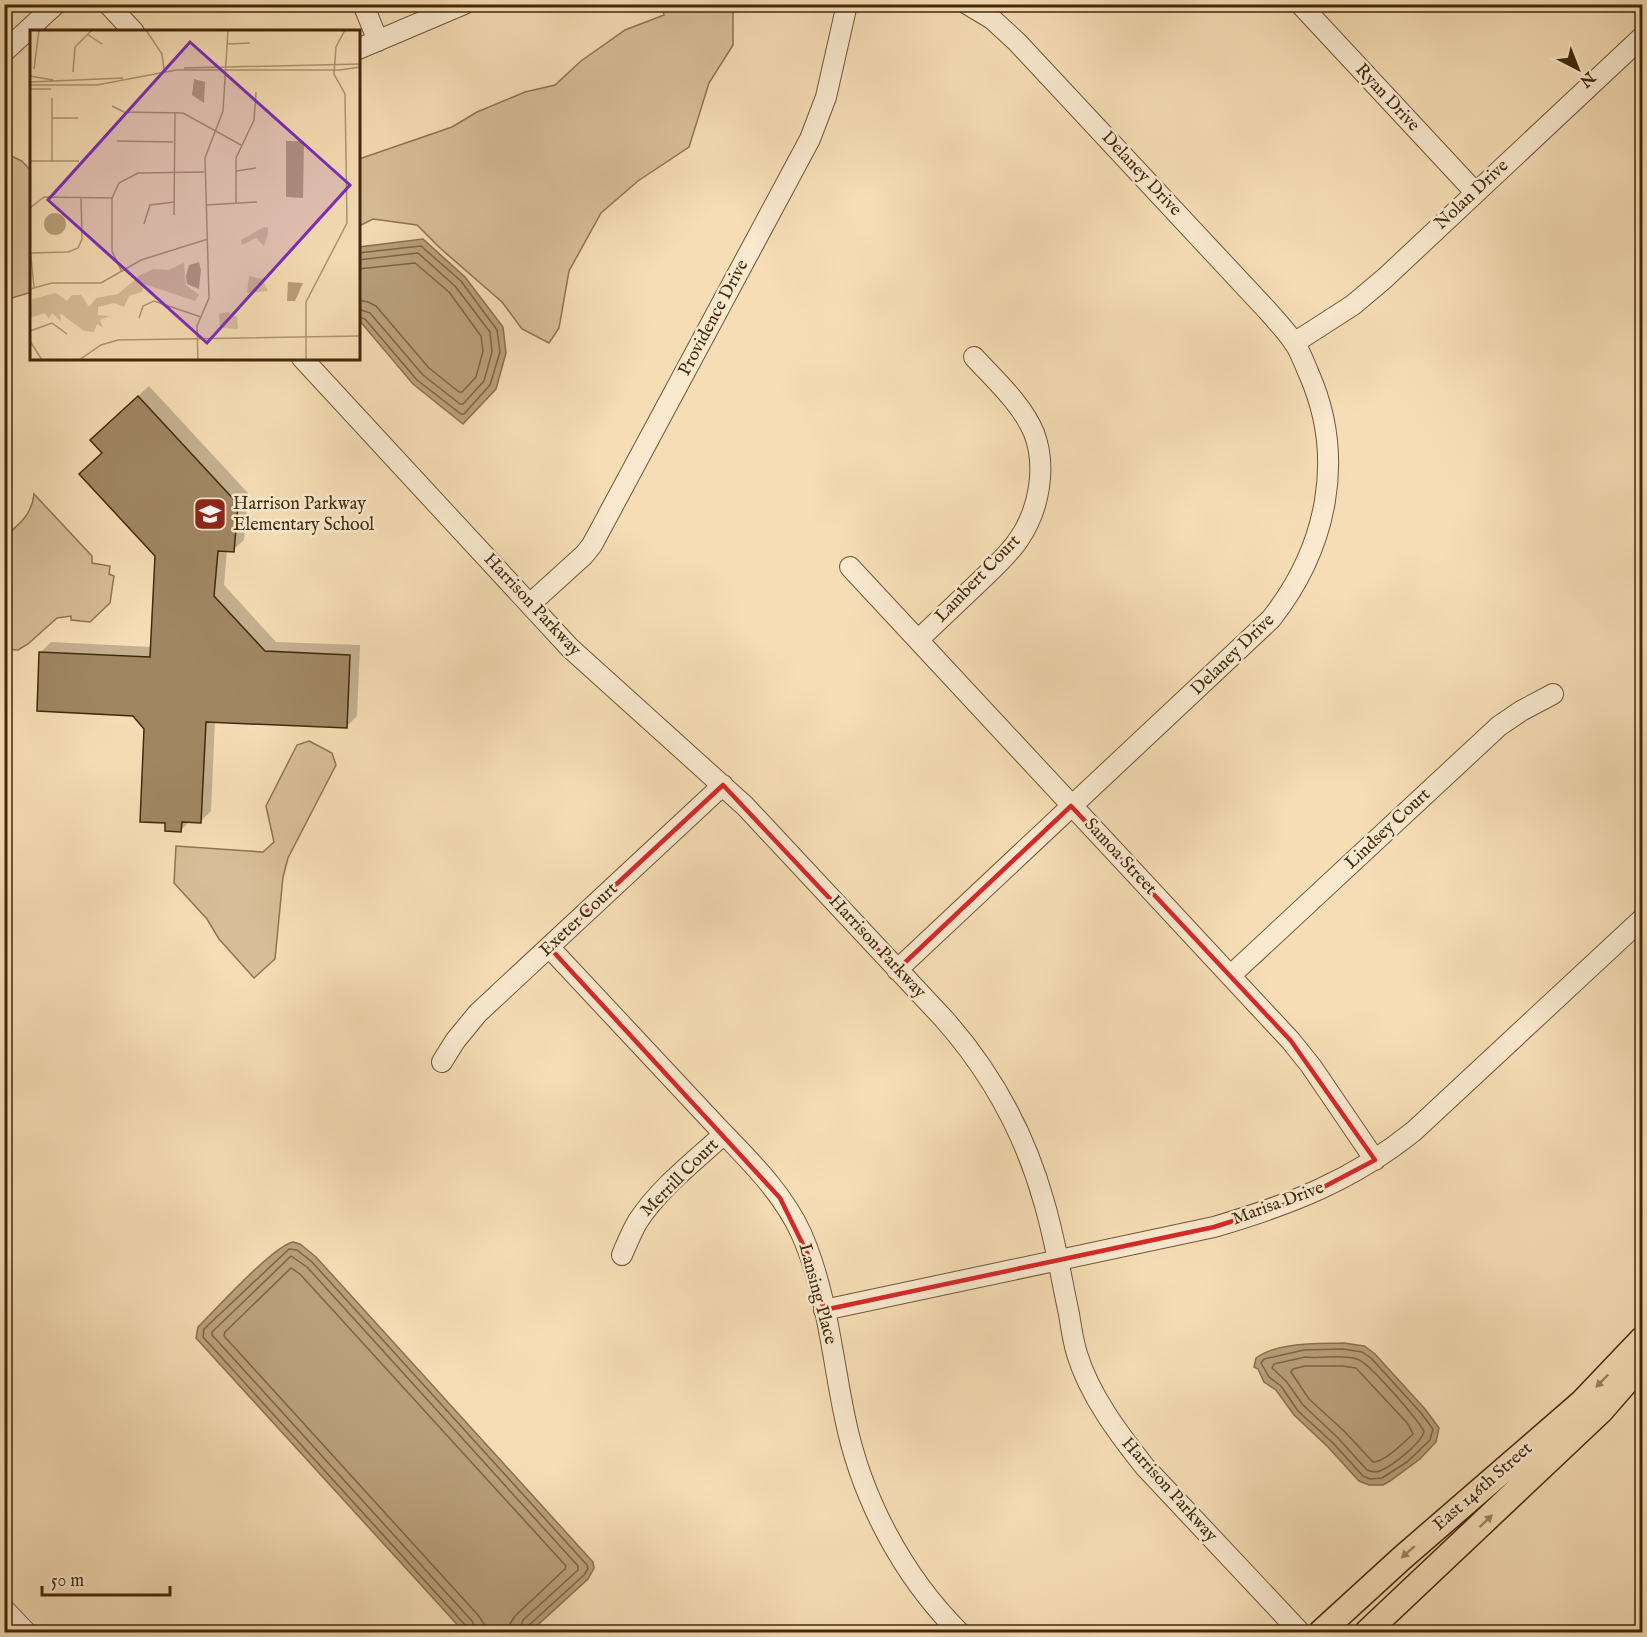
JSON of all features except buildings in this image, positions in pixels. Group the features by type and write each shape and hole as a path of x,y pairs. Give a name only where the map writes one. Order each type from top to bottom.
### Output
{"main road":[{"name":"East 146th Street","path":"1321,1632 1402,1558 1582,1402 1642,1340"},
{"name":"East 146th Street","path":"1367,1632 1601,1410 1642,1364"}],"street":[{"path":"4,52 56,4"},
{"path":"108,4 132,30"},
{"path":"363,4 378,41"},
{"path":"360,48 464,4"},
{"name":"Providence Drive","path":"530,604 584,555 598,535 810,139 826,97 847,4"},
{"name":"Delaney Drive","path":"897,970 1258,633 1285,602 1306,565 1322,522 1327,486 1328,460 1320,403 1294,343 1258,301 1017,42 992,19 967,4"},
{"name":"Ryan Drive","path":"1299,4 1475,192"},
{"name":"Nolan Drive","path":"1294,343 1353,305 1385,278 1642,37"},
{"name":"Lambert Court","path":"918,640 1012,549 1028,525 1038,494 1040,464 1034,433 1018,408 974,357"},
{"name":"Harrison Parkway","path":"304,360 570,648 723,785 763,825 969,1049 1011,1115 1041,1192 1077,1353 1088,1381 1126,1443 1145,1467 1300,1632"},
{"name":"Samoa Street","path":"849,567 1231,975 1311,1066 1375,1160"},
{"name":"Lindsey Court","path":"1231,975 1498,726 1553,694"},
{"name":"Exeter Court","path":"442,1062 467,1025 723,785"},
{"name":"Marisa Drive","path":"824,1310 1214,1227 1271,1210 1324,1189 1375,1160 1430,1117 1642,919"},
{"name":"Lansing Place","path":"549,947 759,1172 790,1213 812,1263 824,1310 845,1420 865,1485 889,1537 909,1571 958,1632"},
{"name":"Merrill Court","path":"622,1255 637,1223 649,1206 724,1134"},
{"path":"4,1609 26,1632"}],"highlighted area":[{"path":"723,785 897,970 1071,806 1291,1041 1375,1160 1299,1200 1214,1227 824,1310 812,1263 780,1198 549,947"}],"shaded area":[{"path":"661,5 733,5 733,45 709,83 689,147 638,181 601,213 569,271 559,328 549,343 522,329 502,302 417,225 373,219 360,226 360,159 452,127 477,112 525,92 555,85 581,61 625,30 664,15"},
{"path":"5,153 22,161 30,170 30,293 5,300"},
{"path":"34,494 92,556 92,563 110,566 109,574 114,576 110,603 90,622 71,620 71,616 57,618 18,650 5,649 5,537 28,513"},
{"path":"309,741 332,753 336,765 288,858 283,877 275,959 254,978 219,939 207,919 174,883 176,846 263,852 274,842 266,806 297,745"}],"water":[{"path":"423,239 465,277 503,327 506,353 496,389 463,424 413,384 360,321 360,247"},
{"path":"293,1242 300,1244 316,1257 593,1562 594,1568 588,1579 530,1632 464,1632 196,1338 198,1327 244,1280 272,1255"},
{"path":"1344,1343 1364,1346 1374,1353 1425,1409 1439,1428 1436,1442 1420,1459 1383,1485 1369,1485 1359,1481 1294,1415 1276,1390 1264,1382 1258,1369 1254,1367 1256,1358 1286,1346"}],"place":[{"name":"Harrison Parkway Elementary School","path":"210,514"}]}
